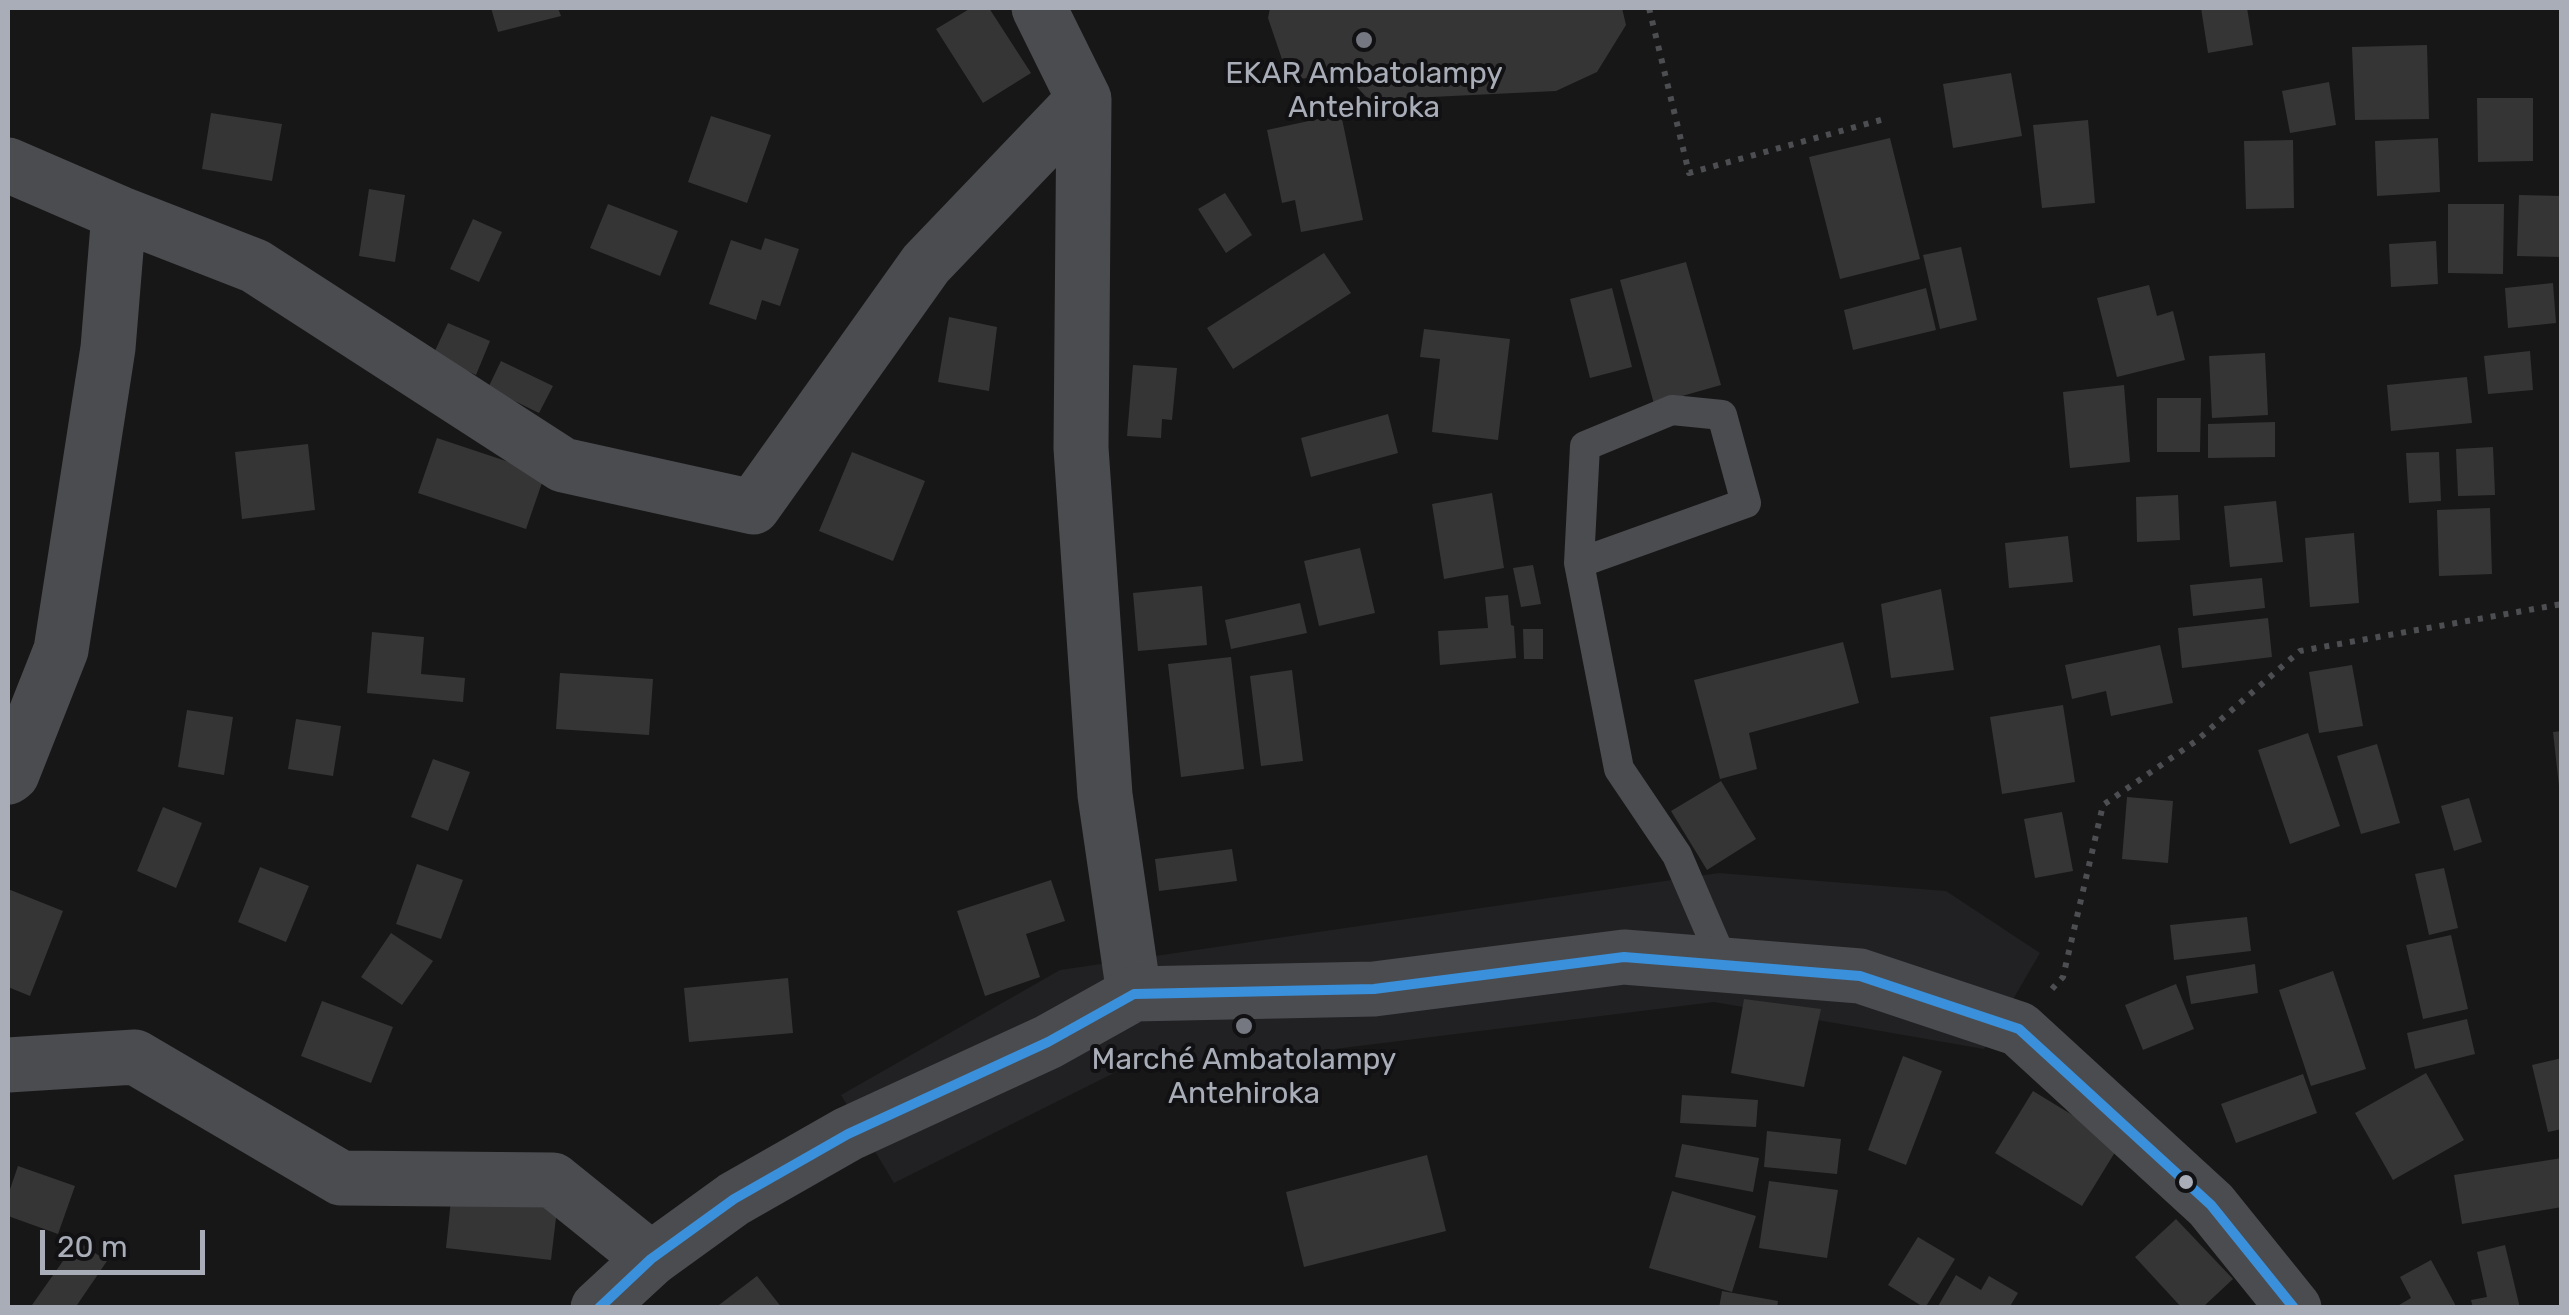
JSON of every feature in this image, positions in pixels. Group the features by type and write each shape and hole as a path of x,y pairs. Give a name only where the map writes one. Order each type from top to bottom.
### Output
{"street":[{"path":"1039,8 1084,99 1081,448 1106,794 1134,994"},
{"path":"8,165 255,266 564,465 753,507 926,264 1084,99"},
{"path":"8,778 62,650 108,348 119,213"},
{"path":"598,1308 650,1259 734,1199 848,1134 1048,1042 1134,994 1374,989 1624,956 1860,976 2019,1028 2211,1205 2294,1308"},
{"path":"8,1065 135,1057 340,1178 553,1180 650,1259"}],"lane":[{"path":"1579,562 1746,504 1722,415 1672,410 1585,446 1579,562 1619,769 1677,855 1724,964"}],"path":[{"path":"1649,8 1689,173 1888,118"},
{"path":"2019,1028 2063,977 2103,804 2196,742 2300,651 2562,604"}],"shaded area":[{"name":"Marché Ambatolampy Antehiroka","path":"1719,873 1946,891 2040,953 1984,1049 1714,1002 1246,1060 1134,1063 894,1183 841,1095 1060,970"}],"building":[{"path":"491,8 558,8 561,16 498,32"},
{"path":"971,8 989,8 1031,73 983,103 936,29"},
{"path":"1270,8 1622,8 1626,25 1597,72 1556,91 1369,100 1345,74 1289,80 1268,18"},
{"path":"2201,8 2247,8 2253,45 2208,53"},
{"path":"2427,45 2429,119 2355,120 2352,47"},
{"path":"2011,73 2022,136 1953,148 1943,84"},
{"path":"2329,82 2336,125 2290,133 2282,91"},
{"path":"2477,98 2533,98 2533,161 2478,162"},
{"path":"211,113 282,124 272,181 202,169"},
{"path":"1341,114 1363,220 1301,232 1295,200 1282,203 1267,130"},
{"path":"711,116 771,135 747,203 688,182"},
{"path":"2088,120 2095,203 2042,208 2033,125"},
{"path":"1890,138 1920,259 1840,279 1809,157"},
{"path":"2438,138 2440,192 2377,196 2375,141"},
{"path":"2293,140 2294,208 2246,209 2244,141"},
{"path":"369,189 405,195 395,262 359,256"},
{"path":"1225,193 1252,235 1226,253 1198,209"},
{"path":"2519,195 2562,196 2562,257 2517,256"},
{"path":"608,204 678,231 660,276 590,248"},
{"path":"2448,204 2504,204 2503,274 2448,273"},
{"path":"473,219 502,232 479,282 450,269"},
{"path":"765,238 799,249 780,306 762,300 756,320 709,304 731,240 761,250"},
{"path":"2436,241 2438,284 2391,287 2389,244"},
{"path":"1961,247 1977,320 1940,329 1923,255"},
{"path":"1324,253 1351,293 1233,369 1207,328"},
{"path":"1686,262 1721,385 1654,404 1620,280"},
{"path":"2553,283 2556,323 2508,328 2505,288"},
{"path":"2149,285 2157,316 2173,311 2185,360 2117,377 2097,298"},
{"path":"1612,288 1632,367 1590,378 1570,299"},
{"path":"1926,288 1936,330 1853,350 1844,310"},
{"path":"949,317 997,327 989,391 938,382"},
{"path":"448,323 490,341 476,375 433,355"},
{"path":"1424,329 1510,339 1498,440 1432,432 1440,359 1420,357"},
{"path":"2530,351 2533,390 2488,394 2484,356"},
{"path":"2265,353 2268,415 2212,418 2209,356"},
{"path":"501,361 553,386 539,413 488,388"},
{"path":"1133,365 1177,368 1172,420 1162,419 1161,438 1127,436"},
{"path":"2467,377 2472,423 2391,431 2387,385"},
{"path":"2124,385 2130,462 2070,468 2063,392"},
{"path":"2157,398 2201,398 2200,452 2157,452"},
{"path":"1388,414 1398,453 1311,477 1301,438"},
{"path":"2275,422 2275,457 2208,458 2208,424"},
{"path":"437,438 545,474 526,529 418,493"},
{"path":"308,444 315,510 242,519 235,452"},
{"path":"2493,447 2495,495 2458,496 2456,449"},
{"path":"852,452 925,481 893,561 819,531"},
{"path":"2439,452 2441,501 2409,503 2406,453"},
{"path":"1492,493 1504,568 1444,579 1432,504"},
{"path":"2178,495 2180,540 2137,542 2136,497"},
{"path":"2276,501 2283,562 2230,567 2224,506"},
{"path":"2490,508 2492,574 2439,576 2437,510"},
{"path":"2354,533 2359,603 2310,607 2305,538"},
{"path":"2068,536 2073,582 2009,588 2005,543"},
{"path":"1360,548 1375,613 1319,626 1304,561"},
{"path":"1533,565 1541,604 1521,607 1513,568"},
{"path":"2262,578 2265,608 2193,616 2190,585"},
{"path":"1202,586 1207,645 1138,651 1133,593"},
{"path":"1941,589 1954,670 1891,678 1881,604"},
{"path":"1508,595 1516,658 1440,665 1438,631 1488,628 1485,597"},
{"path":"1300,603 1307,633 1231,649 1225,620"},
{"path":"2268,618 2272,657 2182,668 2178,628"},
{"path":"1523,629 1543,629 1543,659 1524,659"},
{"path":"372,632 424,637 421,674 465,678 463,702 367,693"},
{"path":"1843,642 1859,703 1749,733 1757,769 1720,779 1694,680"},
{"path":"2160,645 2173,703 2111,716 2106,691 2072,699 2065,665"},
{"path":"1231,657 1244,769 1181,777 1168,664"},
{"path":"2352,665 2363,726 2319,733 2309,672"},
{"path":"1292,670 1303,761 1261,766 1250,676"},
{"path":"560,673 653,679 649,735 556,729"},
{"path":"2063,705 2075,782 2002,794 1990,717"},
{"path":"187,710 233,717 224,775 178,767"},
{"path":"296,719 341,726 333,776 288,769"},
{"path":"2562,731 2562,786 2559,786 2553,732"},
{"path":"2308,733 2340,826 2290,844 2258,750"},
{"path":"2377,744 2400,823 2361,834 2337,756"},
{"path":"433,759 470,772 448,831 411,817"},
{"path":"1721,781 1756,839 1707,870 1671,811"},
{"path":"2127,797 2173,801 2168,863 2122,859"},
{"path":"2469,798 2482,842 2454,851 2441,806"},
{"path":"163,807 202,823 176,888 137,871"},
{"path":"2062,812 2073,871 2035,878 2024,819"},
{"path":"1232,849 1237,881 1159,891 1155,859"},
{"path":"417,864 463,880 441,939 396,924"},
{"path":"260,867 309,886 286,942 238,922"},
{"path":"2444,868 2458,928 2429,935 2415,874"},
{"path":"1051,880 1065,921 1026,934 1040,977 985,996 957,911"},
{"path":"8,889 63,911 30,996 8,987"},
{"path":"2247,917 2251,951 2174,960 2170,925"},
{"path":"391,933 433,961 402,1005 361,977"},
{"path":"2451,935 2468,1009 2423,1019 2406,945"},
{"path":"2255,964 2258,993 2191,1004 2186,976"},
{"path":"2333,971 2366,1069 2311,1086 2279,990"},
{"path":"788,978 793,1033 689,1042 684,988"},
{"path":"2176,984 2194,1029 2143,1050 2125,1005"},
{"path":"1744,999 1821,1009 1804,1087 1731,1073"},
{"path":"322,1001 393,1027 371,1083 301,1056"},
{"path":"2467,1019 2475,1054 2415,1069 2407,1033"},
{"path":"1903,1056 1942,1071 1906,1165 1868,1150"},
{"path":"2562,1058 2562,1129 2548,1132 2532,1065"},
{"path":"2426,1073 2464,1140 2393,1180 2355,1113"},
{"path":"2303,1074 2317,1113 2236,1143 2221,1104"},
{"path":"2033,1091 2120,1144 2082,1206 1995,1153"},
{"path":"1682,1095 1758,1100 1756,1127 1680,1123"},
{"path":"1767,1131 1841,1139 1837,1174 1764,1167"},
{"path":"1682,1144 1759,1158 1753,1192 1675,1177"},
{"path":"1427,1155 1446,1231 1304,1267 1286,1192"},
{"path":"2562,1158 2562,1207 2462,1224 2454,1175"},
{"path":"18,1166 75,1186 58,1234 8,1216 8,1195"},
{"path":"1769,1181 1838,1190 1827,1258 1759,1248"},
{"path":"452,1190 558,1201 551,1260 446,1248"},
{"path":"1672,1191 1756,1216 1732,1292 1649,1268"},
{"path":"2176,1219 2233,1279 2202,1308 2182,1308 2135,1257"},
{"path":"1918,1237 1955,1259 1925,1308 1888,1285"},
{"path":"77,1241 107,1261 75,1308 36,1308 32,1305"},
{"path":"2505,1245 2520,1308 2473,1308 2471,1300 2487,1297 2477,1252"},
{"path":"2431,1260 2457,1308 2394,1308 2411,1298 2400,1277"},
{"path":"1956,1275 1981,1290 1989,1276 2018,1293 2009,1308 1937,1308"},
{"path":"757,1276 782,1308 715,1308"},
{"path":"1722,1291 1778,1301 1777,1308 1719,1308"}],"transit line":[{"path":"599,1308 651,1259 734,1199 848,1134 1048,1042 1134,994 1374,989 1624,957 1860,976 2019,1029 2211,1205 2294,1308"}],"place":[{"name":"EKAR Ambatolampy Antehiroka","path":"1364,40"},
{"name":"Marché Ambatolampy Antehiroka","path":"1244,1026"}]}
